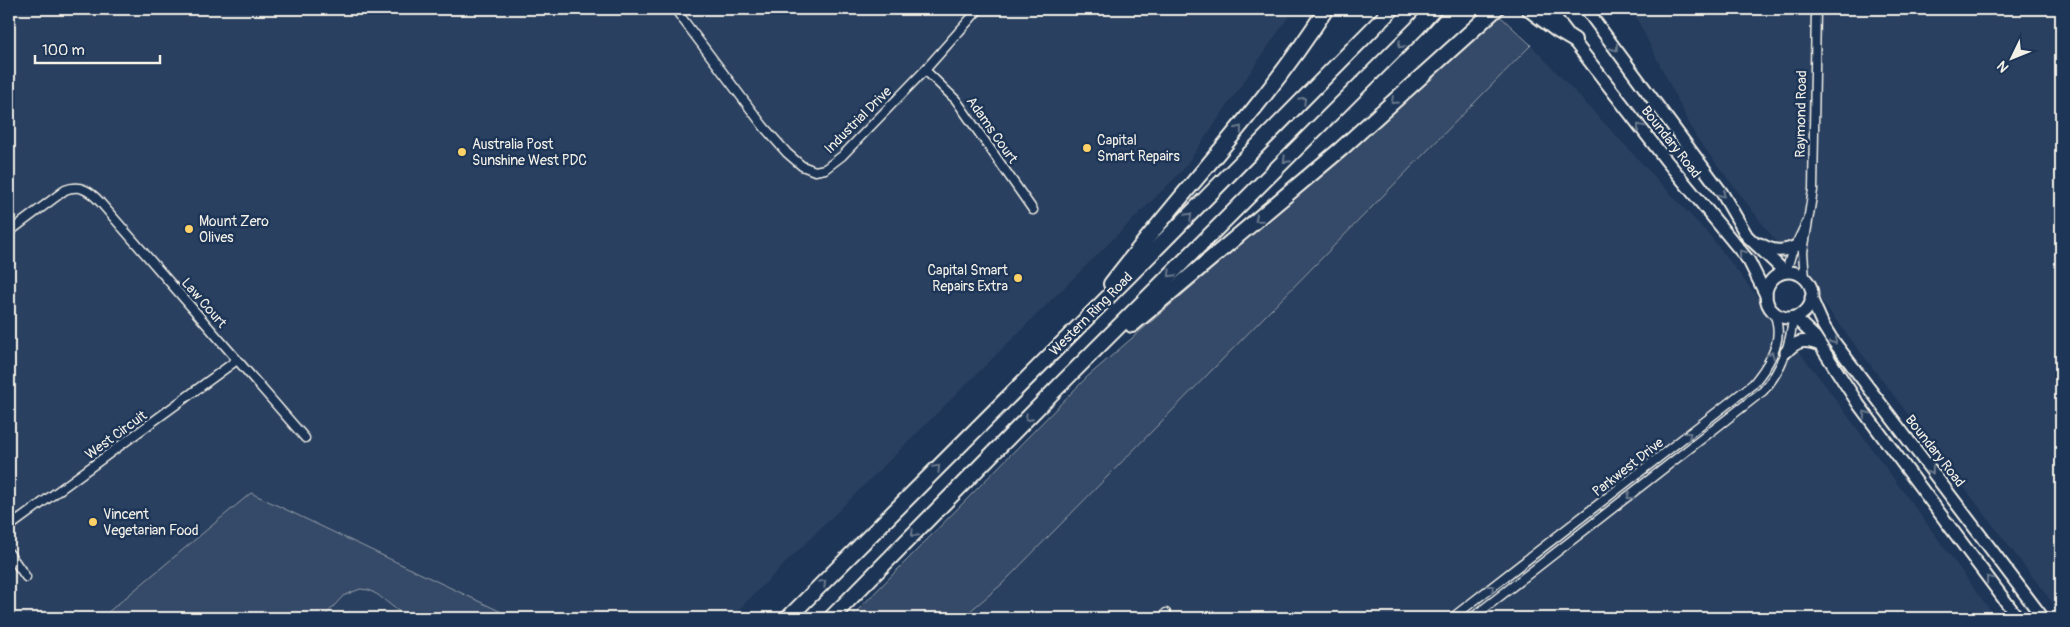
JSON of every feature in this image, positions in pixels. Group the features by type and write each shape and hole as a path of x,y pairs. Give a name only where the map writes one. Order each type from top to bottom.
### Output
{"highway":[{"path":"1080,324 1144,240 1265,97 1326,9"},
{"name":"Western Ring Road","path":"788,618 1392,9"},
{"name":"Western Ring Road","path":"831,618 1434,9"},
{"path":"1062,383 1341,150 1496,9"},
{"path":"1529,9 1574,40"}],"main road":[{"name":"Boundary Road","path":"1550,9 1665,159 1749,261 1766,295"},
{"name":"Boundary Road","path":"1586,9 1722,193 1747,236 1785,272"},
{"path":"1747,236 1776,251 1788,250 1796,246"},
{"path":"1785,272 1796,273 1805,279 1810,288 1811,298 1805,311 1794,317 1780,316 1772,310 1766,295 1768,286 1773,279 1785,272"},
{"name":"Boundary Road","path":"1811,298 1822,325 1831,338 2043,618"},
{"path":"1794,317 1820,345 1859,405 2018,618"},
{"path":"1786,352 1794,344 1802,340 1808,340 1820,345"}],"street":[{"name":"Industrial Drive","path":"675,9 764,127 787,153 802,166 815,170 825,169 842,156 925,70 979,9"},
{"name":"Raymond Road","path":"1805,279 1803,252 1813,190 1816,9"},
{"name":"Adams Court","path":"925,70 956,100 1033,210"},
{"name":"Law Court","path":"9,232 65,190 80,188 88,191 100,202 305,438"},
{"name":"Raymond Road","path":"1785,272 1809,219"},
{"name":"Parkwest Drive","path":"1452,618 1743,392 1760,375 1771,356 1779,331 1772,310"},
{"name":"Parkwest Drive","path":"1472,618 1763,391 1778,370 1786,352 1794,317"},
{"name":"West Circuit","path":"9,527 237,360"},
{"path":"1648,467 1655,476"},
{"path":"9,553 26,577"}],"shaded area":[{"path":"9,9 1294,9 1182,171 730,618 514,618 251,494 101,618 9,618"},
{"path":"1632,9 2061,9 2061,614 1696,137"},
{"path":"1500,16 1531,45 1002,584 962,618 850,618 1087,377 1372,131"},
{"path":"1531,45 1711,237 1825,385 1996,618 962,618 1002,584"},
{"path":"251,493 514,618 407,618 378,595 369,590 360,589 343,596 323,618 101,618"},
{"path":"360,589 369,590 378,595 407,618 323,618 343,596"}],"place":[{"name":"Capital Smart Repairs","path":"1087,148"},
{"name":"Australia Post Sunshine West PDC","path":"462,152"},
{"name":"Mount Zero Olives","path":"189,229"},
{"name":"Capital Smart Repairs Extra","path":"1018,278"},
{"name":"Vincent Vegetarian Food","path":"93,522"}]}
